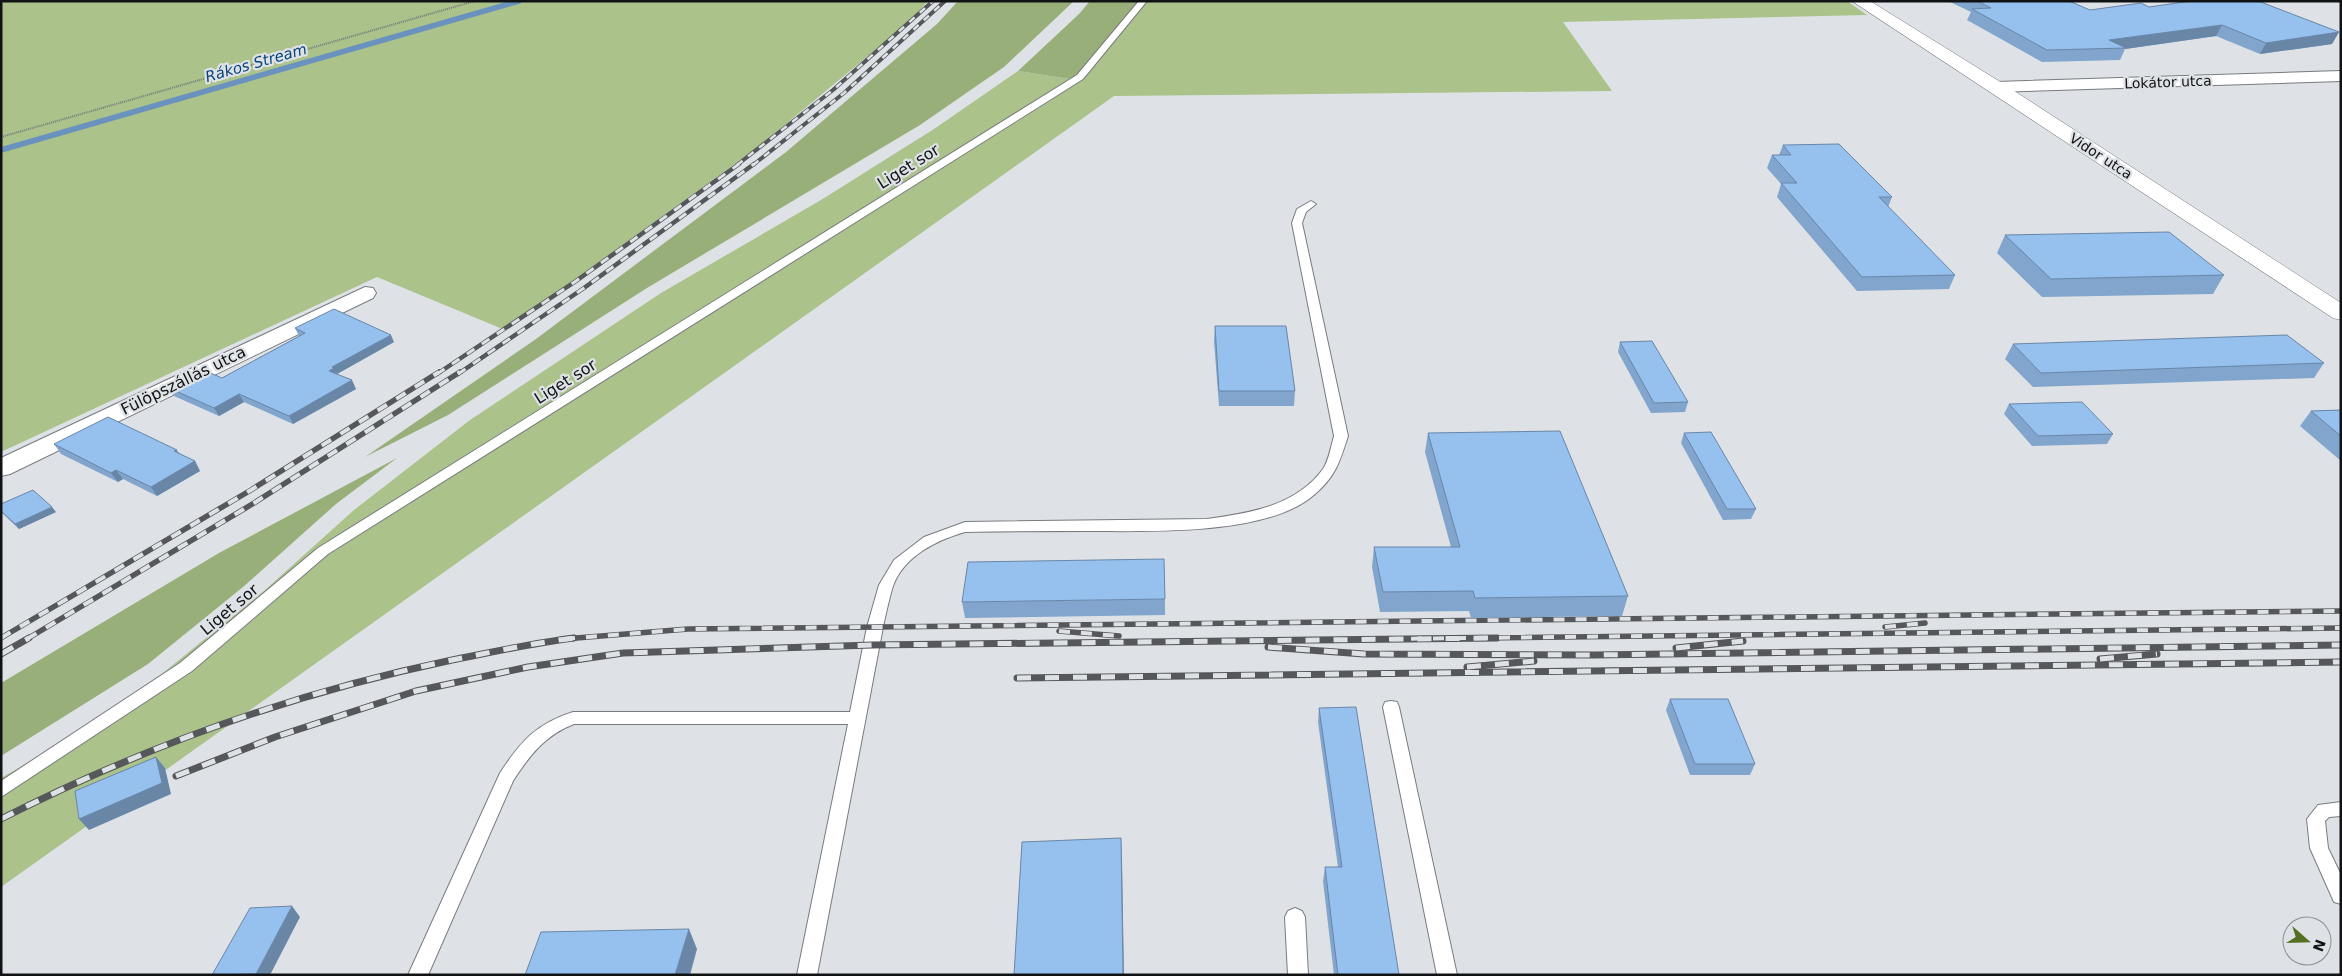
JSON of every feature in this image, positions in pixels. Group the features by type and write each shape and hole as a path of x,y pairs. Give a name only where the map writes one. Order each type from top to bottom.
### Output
{"street":[{"name":"Vidor utca","path":"1859,1 1996,87 2341,313"},
{"name":"Lokátor utca","path":"1996,87 2341,76"},
{"name":"Fülöpszállás utca","path":"1,468 364,293"}],"lane":[{"name":"Liget sor","path":"1,790 186,667 323,551 1080,78 1143,1"},
{"path":"808,975 875,627 887,584 897,565 930,539 965,527 1211,524 1265,513 1311,492 1326,478 1339,451 1341,436 1297,223 1301,211 1311,204"},
{"path":"1391,707 1447,975"},
{"path":"418,975 506,778 523,751 536,736 555,724 573,718 858,718"},
{"path":"2341,809 2324,810 2316,820 2319,848 2341,896"},
{"path":"1295,917 1298,975"}],"path":[{"path":"1,138 475,1"}],"green space":[{"path":"1,1 928,1 909,22 757,148 505,330 377,277 1,452"},
{"path":"958,1 1074,1 1004,67 920,125 647,288 448,415 365,457 536,339 786,152 937,24"},
{"path":"1090,1 1147,1 1083,81 1018,71 1079,14"},
{"path":"1147,1 1847,1 1867,15 1563,22 1612,91 1114,96 1,887 1,778 50,750 163,673 265,590 354,510 470,420 661,293 821,200 934,129 1018,71 1083,81"},
{"path":"397,458 336,504 243,587 148,664 1,756 1,683 219,553"}],"building":[{"path":"1977,1 2069,1 2090,10 2141,3 2149,7 2191,1 2258,1 2339,32 2266,43 2222,25 2109,40 2126,48 2047,50 1972,9 1991,8"},
{"path":"1839,144 1892,197 1879,197 1955,275 1862,277 1781,183 1797,183 1772,155 1791,155 1783,145"},
{"path":"2169,232 2224,275 2051,279 2005,235"},
{"path":"334,309 391,335 332,367 334,368 329,371 352,380 289,416 239,394 214,408 169,388 206,371 222,378 305,333 295,328"},
{"path":"1215,326 1286,326 1295,391 1219,391"},
{"path":"2287,335 2324,363 2041,373 2013,344"},
{"path":"1652,341 1688,402 1654,403 1620,342"},
{"path":"2082,402 2113,434 2038,436 2009,404"},
{"path":"2341,410 2341,436 2311,411"},
{"path":"108,417 177,450 174,451 195,461 151,487 116,470 111,473 54,444"},
{"path":"1560,431 1628,596 1475,598 1473,591 1383,592 1374,547 1460,547 1428,433"},
{"path":"1711,432 1756,509 1727,509 1684,433"},
{"path":"33,490 52,507 15,524 1,511 1,504"},
{"path":"1164,559 1165,599 962,602 968,562"},
{"path":"1670,699 1728,699 1755,764 1695,764"},
{"path":"1356,707 1399,975 1338,975 1325,867 1342,867 1319,708"},
{"path":"156,757 162,783 79,819 75,791"},
{"path":"1121,838 1123,975 1014,975 1022,842"},
{"path":"292,906 256,974 212,975 250,908"},
{"path":"689,929 675,975 525,975 541,932"}],"waterway":[{"name":"Rákos Stream","path":"1,150 519,1"}],"railway":[{"path":"737,165 833,90 933,1"},
{"path":"753,165 844,93 945,1"},
{"path":"437,374 576,281 739,164"},
{"path":"458,374 584,288 754,164"},
{"path":"1,638 251,490 439,372"},
{"path":"27,639 254,503 460,372"},
{"path":"570,639 688,629 2341,611"},
{"path":"1885,627 1925,623"},
{"path":"1389,639 2341,628"},
{"path":"1059,631 1119,636"},
{"path":"1,654 29,638"},
{"path":"570,639 574,638"},
{"path":"176,776 275,737 416,691 528,667 623,653 872,645 1497,638"},
{"path":"564,639 570,639"},
{"path":"1,819 110,768 221,724 335,688 393,673 543,642 570,639"},
{"path":"1676,648 1743,641"},
{"path":"1268,647 1364,654 1593,655 2341,645"},
{"path":"2100,659 2157,654"},
{"path":"1467,667 1534,661"},
{"path":"1017,678 2341,662"}]}
